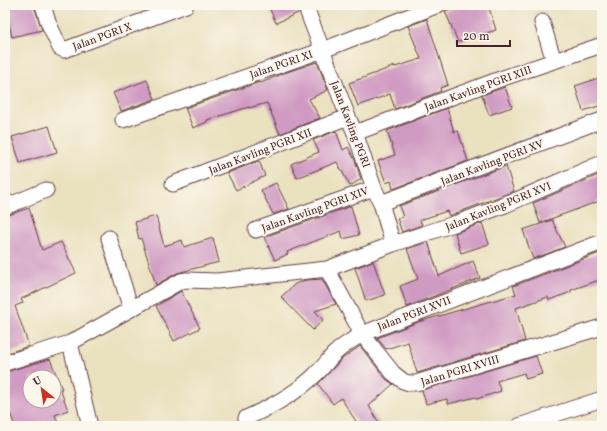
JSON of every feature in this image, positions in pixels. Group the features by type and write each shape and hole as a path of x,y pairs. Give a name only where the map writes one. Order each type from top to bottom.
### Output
{"street":[{"name":"Jalan PGRI X","path":"43,5 48,22 60,48 64,50 186,5"},
{"name":"Jalan Kavling PGRI","path":"305,5 381,203 393,244"},
{"name":"Jalan PGRI XI","path":"123,120 323,50 438,5"},
{"path":"542,22 554,61"},
{"name":"Jalan Kavling PGRI XIII","path":"355,133 503,78 602,45"},
{"name":"Jalan Kavling PGRI XII","path":"173,184 348,117"},
{"name":"Jalan Kavling PGRI XV","path":"381,203 602,120"},
{"name":"Jalan Kavling PGRI XVI","path":"5,363 70,343 181,281 217,281 327,269 505,205 602,163"},
{"name":"Jalan Kavling PGRI XIV","path":"256,230 374,188"},
{"path":"5,207 46,190"},
{"path":"108,238 131,309"},
{"name":"Jalan PGRI XVII","path":"246,418 276,404 317,374 334,354 345,345 374,328 602,242"},
{"name":"Jalan PGRI XVIII","path":"327,269 362,334 393,373 403,381 409,383 416,383 602,327"},
{"path":"70,343 90,426"},
{"path":"519,426 602,400"}],"building":[{"path":"5,5 34,5 42,30 12,37"},
{"path":"268,5 296,5 298,13 276,23"},
{"path":"464,5 488,5 496,30 458,42 445,11"},
{"path":"427,19 448,85 440,88 441,91 395,109 390,94 358,106 349,83 395,66 421,59 408,26"},
{"path":"317,62 328,90 309,99 320,118 280,134 267,103 207,120 207,122 193,128 185,108 260,82 261,83 284,73"},
{"path":"602,77 602,105 583,111 575,86"},
{"path":"147,80 155,99 121,111 113,93"},
{"path":"505,87 512,107 489,115 482,95"},
{"path":"447,108 454,132 458,131 468,161 393,189 391,181 386,183 378,161 395,155 387,131"},
{"path":"49,126 57,152 20,163 12,137"},
{"path":"336,131 343,150 348,147 355,160 361,179 350,186 337,162 297,178 291,164 319,152 313,140"},
{"path":"259,161 265,176 236,190 227,173"},
{"path":"506,166 514,191 449,216 447,211 420,220 422,225 402,232 397,218 403,217 399,206"},
{"path":"598,175 602,183 602,200 540,223 533,203"},
{"path":"276,183 289,209 273,214 261,190"},
{"path":"351,206 359,235 343,239 341,231 287,252 288,254 275,260 264,237"},
{"path":"29,208 42,250 61,242 76,273 21,299 23,303 15,306 29,346 5,354 5,216"},
{"path":"156,216 164,246 182,240 184,247 213,238 219,262 177,273 156,285 141,238 139,239 135,222"},
{"path":"552,220 565,247 533,259 523,230"},
{"path":"482,223 489,244 461,253 455,233"},
{"path":"428,242 439,276 473,261 480,278 407,307 400,286 418,279 407,249"},
{"path":"602,252 602,279 549,300 548,297 516,308 525,341 417,373 408,342 386,349 377,338 418,322 516,294 513,286"},
{"path":"373,261 385,295 366,301 355,268"},
{"path":"322,279 336,304 315,311 323,320 313,330 281,297 295,284 306,280"},
{"path":"181,291 200,328 174,341 156,306"},
{"path":"360,346 386,379 393,384 369,406 381,426 359,426 341,398 333,404 318,384 343,358"},
{"path":"536,356 542,374 526,379 524,373 497,381 501,391 477,399 476,397 448,404 447,399 426,404 422,390"},
{"path":"50,359 54,369 22,369 22,409 62,409 62,394 68,410 55,415 58,423 50,426 15,426 5,399 5,372"}]}
